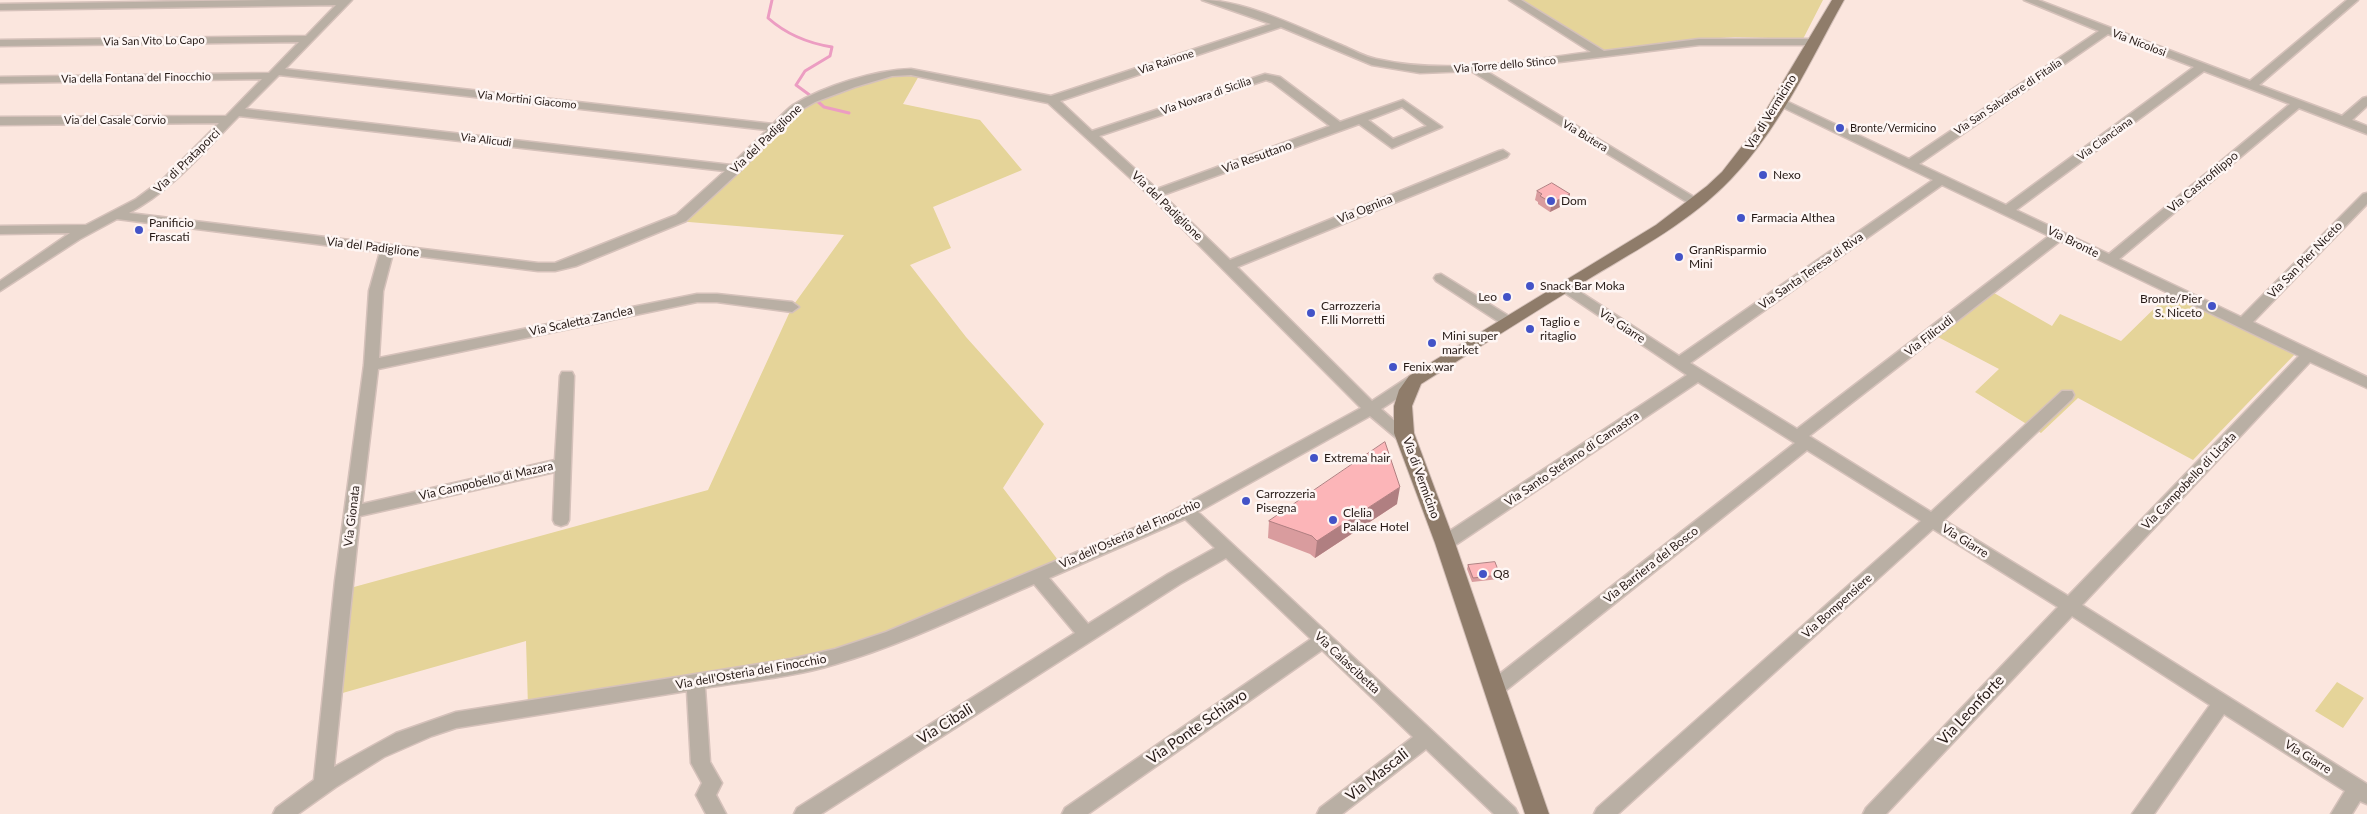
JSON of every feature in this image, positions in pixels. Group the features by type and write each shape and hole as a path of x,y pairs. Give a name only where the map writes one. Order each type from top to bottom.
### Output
{"main road":[{"name":"Via di Vermicino","path":"1537,814 1445,543 1406,438 1402,410 1408,390 1415,380 1507,321 1644,239 1695,203 1721,181 1742,157 1780,102 1838,0"}],"street":[{"name":"Via Torre dello Stinco","path":"1207,0 1281,24 1381,64 1420,70 1475,69 1537,63 1600,53 1711,42 1813,42"},
{"path":"1514,0 1600,53"},
{"name":"Via Nicolosi","path":"2029,0 2367,130"},
{"path":"2251,86 2354,0"},
{"path":"0,7 346,1"},
{"name":"Via di Prataporci","path":"0,287 86,229 117,215 146,198 167,182 346,1"},
{"name":"Via Rainone","path":"1052,100 1281,24"},
{"name":"Via San Salvatore di Fitalia","path":"1910,164 2106,31"},
{"name":"Via San Vito Lo Capo","path":"0,43 308,39"},
{"name":"Via Cianciana","path":"2007,210 2202,67"},
{"name":"Via Butera","path":"1475,69 1695,203"},
{"name":"Via del Padiglione","path":"117,215 538,267 561,266 677,221 691,211 795,109 810,100 895,72 916,73 1052,100 1155,194 1371,409 1406,438"},
{"name":"Via della Fontana del Finocchio","path":"0,80 274,74"},
{"name":"Via Mortini Giacomo","path":"274,74 777,128"},
{"name":"Via Novara di Sicilia","path":"1091,136 1265,77 1276,79 1339,127"},
{"path":"2344,121 2367,100"},
{"name":"Via Bronte","path":"1780,102 2367,383"},
{"name":"Via Resuttano","path":"1155,194 1403,103 1436,127 1392,144 1360,119"},
{"name":"Via Castrofilippo","path":"2110,260 2297,104"},
{"name":"Via del Casale Corvio","path":"0,121 234,116"},
{"name":"Via Alicudi","path":"234,116 735,169"},
{"name":"Via Ognina","path":"1228,266 1503,154"},
{"name":"Via Santa Teresa di Riva","path":"1679,362 1942,179"},
{"name":"Via San Pier Niceto","path":"2243,324 2367,197"},
{"path":"3,230 86,229"},
{"name":"Via Filicudi","path":"1803,439 2059,235"},
{"name":"Via Gionata","path":"323,783 352,512 371,364 376,291 387,249"},
{"path":"0,278 20,274"},
{"path":"1441,278 1507,321"},
{"name":"Via Giarre","path":"1563,287 1698,375 2070,606 2362,792"},
{"name":"Via Scaletta Zanclea","path":"371,364 698,298 717,298 792,308"},
{"name":"Via Campobello di Licata","path":"2070,606 2308,355"},
{"name":"Via Santo Stefano di Camastra","path":"1445,543 1698,375"},
{"name":"Via Campobello di Mazara","path":"352,512 564,464 567,376"},
{"name":"Via dell'Osteria del Finocchio","path":"283,814 323,783 394,743 436,725 484,714 791,667 848,653 921,625 1187,511 1371,409 1415,380"},
{"name":"Via Bompensiere","path":"1604,814 1932,520 2067,395"},
{"path":"1371,409 1387,415 1402,410"},
{"name":"Via Barriera del Bosco","path":"1494,689 1803,439"},
{"path":"561,520 564,464"},
{"name":"Via Calascibetta","path":"1187,511 1508,814"},
{"name":"Via Cibali","path":"804,814 1086,634 1174,579 1227,549"},
{"path":"1036,575 1086,634"},
{"name":"Via Leonforte","path":"1873,814 2070,606"},
{"name":"Via Ponte Schiavo","path":"1072,814 1323,640"},
{"path":"695,682 701,762 712,783 706,795 716,814"},
{"path":"2142,814 2222,702"},
{"name":"Via Mascali","path":"1327,814 1427,737"},
{"path":"2341,814 2362,792"}],"shaded area":[{"path":"1515,0 1823,0 1803,39 1735,37 1676,41 1601,52"},
{"path":"888,74 920,74 903,104 980,120 1022,170 933,207 951,248 910,265 966,337 1044,424 1003,488 1061,564 859,649 528,707 526,641 332,696 343,590 708,490 792,307 844,235 677,221 795,109"},
{"path":"1994,293 2052,326 2060,314 2121,341 2168,295 2296,353 2193,460 2078,398 2041,433 1975,392 1999,369 1938,337"},
{"path":"2337,682 2364,698 2343,728 2315,711"}],"building":[{"path":"1552,183 1570,194 1552,203 1540,196 1542,194 1537,191"},
{"name":"Clelia Palace Hotel","path":"1385,442 1400,487 1317,541 1312,536 1269,521"},
{"name":"Q8","path":"1495,562 1500,575 1473,578 1468,565"}],"waterway":[{"path":"772,0 768,18 775,24 798,37 832,47 830,56 805,71 796,85 811,96"},
{"path":"816,100 824,107 849,113"}],"place":[{"name":"Bronte/Vermicino","path":"1840,128"},
{"name":"Nexo","path":"1763,175"},
{"name":"Dom","path":"1551,201"},
{"name":"Farmacia Althea","path":"1741,218"},
{"name":"Panificio Frascati","path":"139,230"},
{"name":"GranRisparmio Mini","path":"1679,257"},
{"name":"Snack Bar Moka","path":"1530,286"},
{"name":"Leo","path":"1507,297"},
{"name":"Bronte/Pier S. Niceto","path":"2212,306"},
{"name":"Carrozzeria F.lli Morretti","path":"1311,313"},
{"name":"Taglio e ritaglio","path":"1530,329"},
{"name":"Mini super market","path":"1432,343"},
{"name":"Fenix war","path":"1393,367"},
{"name":"Extrema hair","path":"1314,458"},
{"name":"Carrozzeria Pisegna","path":"1246,501"},
{"name":"Clelia Palace Hotel","path":"1333,520"},
{"name":"Q8","path":"1483,574"}]}
